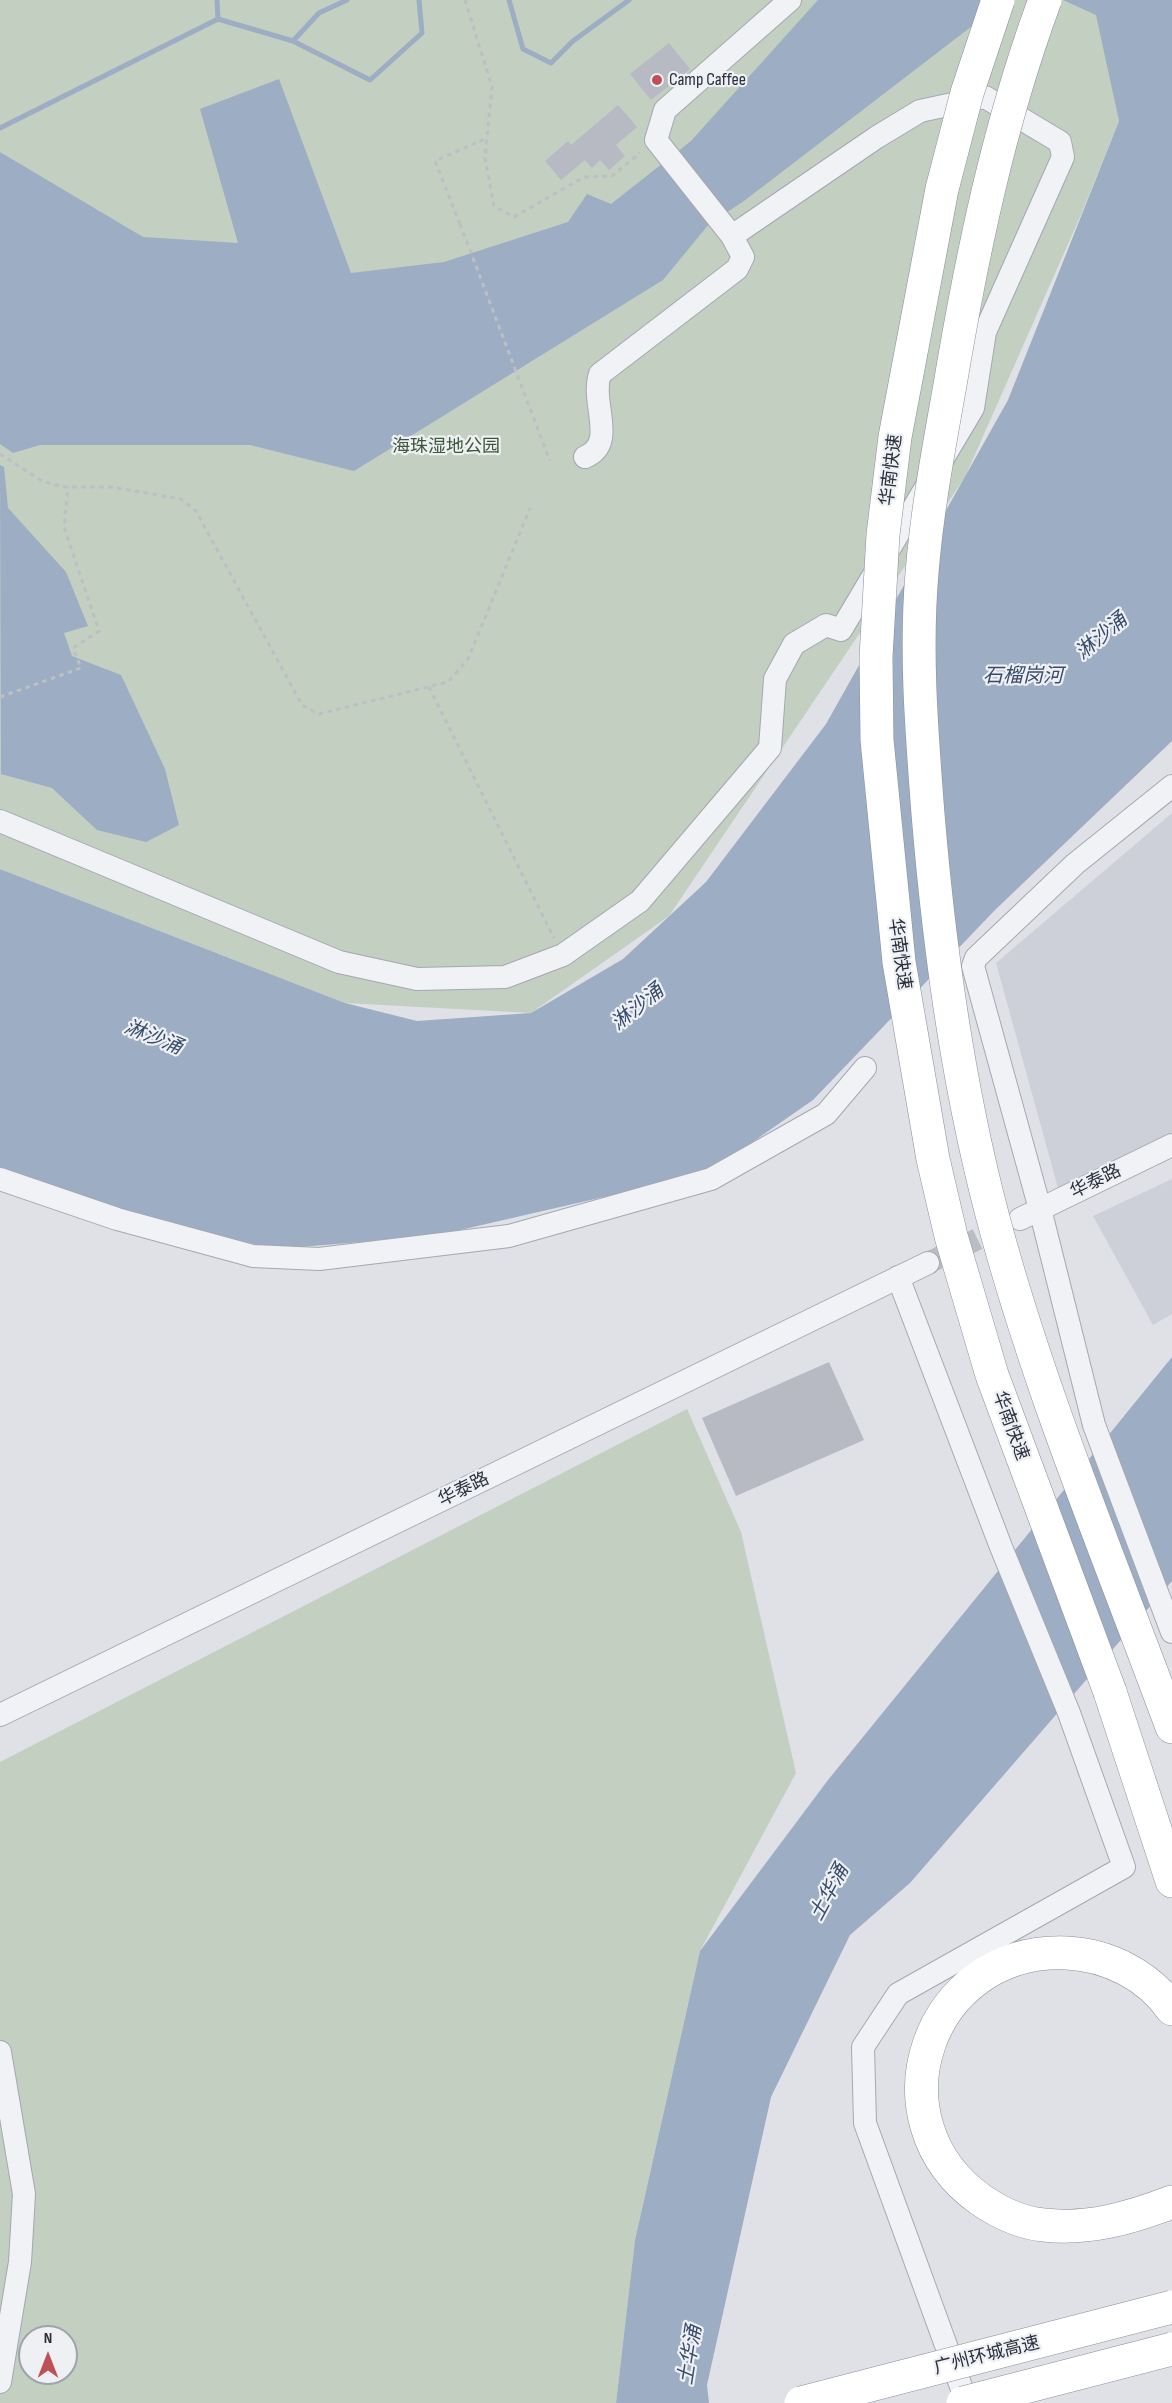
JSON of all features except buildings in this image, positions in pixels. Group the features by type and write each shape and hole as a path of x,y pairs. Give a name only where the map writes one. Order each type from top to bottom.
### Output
{"highway":[{"name":"华南快速","path":"998,0 967,93 942,189 895,437 882,558 876,657 877,740 899,962 933,1159 949,1225 992,1376 1110,1692 1172,1881"},
{"path":"1045,0 1007,121 977,231 936,467 922,574 920,656 924,759 935,890 949,1000 963,1090 981,1172 1035,1363 1172,1727"},
{"path":"1151,1671 1172,1705"},
{"path":"1172,2008 1149,1984 1126,1969 1099,1958 1058,1953 1020,1958 998,1966 972,1981 951,2002 932,2036 923,2064 922,2091 927,2122 946,2162 965,2187 992,2207 1024,2222 1043,2225 1092,2225 1117,2221 1172,2202"},
{"path":"1054,2338 1172,2301"},
{"name":"广州环城高速","path":"801,2403 1172,2307"},
{"path":"965,2403 1172,2349"}],"street":[{"path":"585,458 595,453 602,442 596,385 600,374 737,269 743,257 729,231 660,146 665,110 790,0"},
{"path":"0,821 339,962 417,979 505,977 563,955 640,902 770,748 776,680 794,644 826,625 840,630 973,408 985,332 1063,157 1060,142 985,97 920,111 729,231"},
{"path":"1168,1626 1094,1425 1040,1209 973,966 976,958 1075,864 1172,786"},
{"path":"0,1179 117,1219 253,1256 319,1259 509,1236 711,1179 826,1114 865,1068"},
{"name":"华泰路","path":"1020,1219 1172,1145"},
{"name":"华泰路","path":"0,1715 928,1263"},
{"path":"898,1277 1001,1547 1069,1713 1124,1867 898,1994 863,2047 865,2122 965,2403"},
{"path":"0,2052 24,2194 20,2262 0,2382"}],"path":[{"path":"465,0 492,87 485,158 494,206 514,217 584,177 612,176 660,146"},
{"path":"487,138 435,161 550,461"},
{"path":"0,454 42,481 68,487 111,487 181,499 196,511 302,705 319,714 448,682 468,659 530,508"},
{"path":"0,698 81,668 73,648 99,630 64,527 68,487"},
{"path":"429,687 563,955"}],"shaded area":[{"path":"1172,813 1172,1132 1058,1188 996,963"},
{"path":"1172,1179 1172,1314 1153,1325 1093,1216"}],"green space":[{"name":"海珠湿地公园","path":"0,0 1094,0 1119,121 1080,217 965,477 669,916 531,1013 345,1003 0,869 0,166 11,159 0,152"},
{"path":"687,1409 741,1532 796,1773 700,1951 635,2240 616,2403 0,2403 0,1762"}],"water":[{"path":"818,0 1006,0 744,201 709,224 663,280 354,471 250,445 40,445 13,453 0,444 0,152 143,237 238,243 200,109 279,79 351,273 444,262 568,222 587,194 611,204 691,141"},
{"name":"石榴岗河","path":"1063,0 1172,0 1172,741 995,910 813,1100 708,1173 434,1236 276,1249 156,1222 0,1167 0,869 345,1003 417,1021 531,1013 623,959 706,882 826,724 1008,400 1119,121 1096,15"},
{"path":"0,465 4,467 8,508 66,572 88,626 64,633 72,656 121,675 165,769 179,825 146,842 97,830 52,788 1,774"},
{"name":"土华涌","path":"1172,1357 1172,1581 910,1883 850,1935 771,2097 707,2385 709,2403 616,2403 635,2240 700,1951 828,1780"}],"waterway":[{"path":"217,0 218,19"},
{"path":"0,128 218,19 293,41 319,13 347,0"},
{"path":"293,41 370,80 422,33 419,0"},
{"path":"509,0 523,49 551,63 573,41 629,0"}],"tunnel":[{"path":"928,1263 1007,1225"}],"place":[{"name":"Camp Caffee","path":"657,80"}],"water label":[{"name":"淋沙涌","path":"1102,637"},
{"name":"淋沙涌","path":"638,1008"},
{"name":"淋沙涌","path":"153,1038"}]}
